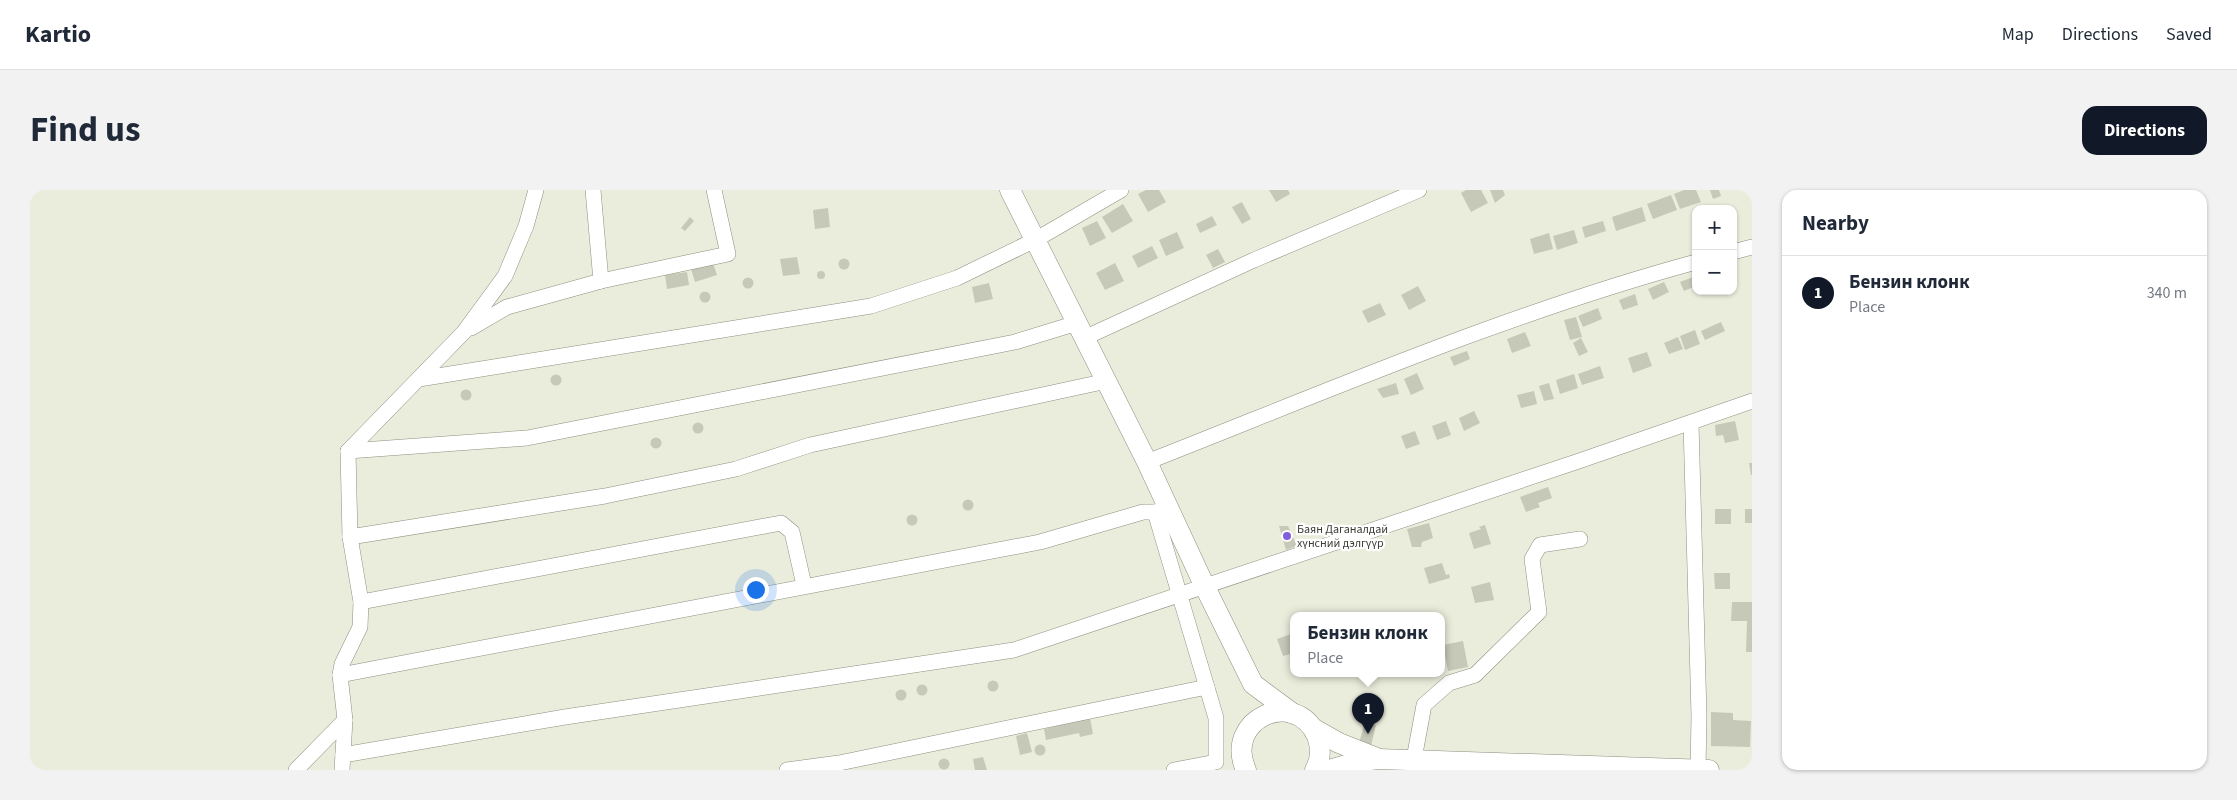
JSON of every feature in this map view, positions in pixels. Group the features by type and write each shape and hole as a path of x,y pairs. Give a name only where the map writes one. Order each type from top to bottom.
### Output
{"street":[{"path":"342,770 345,720 340,675 342,664 360,627 361,602 350,537 348,451 464,332 505,276 526,226 536,190"},
{"path":"593,190 601,281"},
{"path":"464,332 507,307 601,281 728,254 714,190"},
{"path":"1010,190 1147,462 1161,510 1178,596 1216,718 1216,762 1174,770"},
{"path":"419,379 871,306 957,278 1035,240 1121,190"},
{"path":"348,451 527,438 1081,330 1254,260 1419,190"},
{"path":"1737,251 1752,247"},
{"path":"1147,462 1452,342 1625,281 1692,263"},
{"path":"350,537 605,496 736,470 810,445 1107,381"},
{"path":"343,754 565,717 1014,650 1752,401"},
{"path":"1691,423 1699,716 1698,770"},
{"path":"1161,510 1205,587 1253,684 1314,729 1339,743 1378,759"},
{"path":"340,675 804,585 1040,542 1143,512 1161,510"},
{"path":"361,602 781,524 792,532 804,585"},
{"path":"1414,759 1424,705 1449,684 1475,675 1539,612 1532,559 1540,545 1580,539"},
{"path":"1246,770 1242,756 1242,743 1246,731 1253,684"},
{"path":"787,770 839,763 1207,687"},
{"path":"1246,731 1255,721 1266,714 1292,713"},
{"path":"296,770 345,720"},
{"path":"1314,729 1319,742 1320,755 1315,770"},
{"path":"1329,770 1356,762 1378,759 1414,759 1709,770"}],"building":[{"path":"1146,190 1159,190 1166,202 1148,212 1138,194"},
{"path":"1269,190 1288,190 1290,194 1276,202"},
{"path":"1466,190 1481,190 1488,203 1471,212 1461,193"},
{"path":"1490,190 1503,190 1505,195 1495,203"},
{"path":"1684,190 1696,190 1701,202 1680,209 1674,194"},
{"path":"1710,190 1719,190 1721,196 1713,199"},
{"path":"1671,195 1677,210 1653,219 1647,204"},
{"path":"1242,202 1251,219 1242,224 1232,207"},
{"path":"1123,204 1133,221 1112,233 1102,217"},
{"path":"1642,207 1646,221 1616,231 1612,217"},
{"path":"828,208 830,227 815,229 813,210"},
{"path":"1212,216 1217,225 1200,233 1196,224"},
{"path":"690,217 694,221 685,231 681,228"},
{"path":"1097,221 1106,238 1090,246 1082,228"},
{"path":"1603,221 1606,231 1585,238 1582,227"},
{"path":"1574,230 1578,243 1557,250 1553,236"},
{"path":"1177,232 1184,248 1166,256 1159,240"},
{"path":"1549,233 1553,249 1534,254 1530,239"},
{"path":"1152,246 1158,258 1138,268 1132,256"},
{"path":"1218,249 1225,262 1213,268 1206,255"},
{"path":"797,257 800,274 783,276 780,259"},
{"path":"842,259 846,259 849,264 848,268 842,269 839,266 839,262"},
{"path":"713,263 717,275 695,282 691,269"},
{"path":"1115,263 1124,281 1105,290 1096,273"},
{"path":"821,271 825,275 821,279 817,275"},
{"path":"687,272 689,285 667,289 665,275"},
{"path":"748,277 754,283 748,289 742,283"},
{"path":"1692,278 1692,288 1684,291 1680,282"},
{"path":"1664,282 1669,292 1653,300 1648,289"},
{"path":"989,283 993,299 975,303 972,287"},
{"path":"1418,286 1426,301 1409,310 1401,295"},
{"path":"705,291 711,297 705,303 699,297"},
{"path":"1635,294 1638,305 1623,310 1619,300"},
{"path":"1380,303 1386,315 1368,323 1362,311"},
{"path":"1598,308 1602,319 1583,327 1578,316"},
{"path":"1576,317 1582,337 1570,340 1564,320"},
{"path":"1721,322 1725,331 1705,340 1701,331"},
{"path":"1695,330 1700,344 1685,350 1680,336"},
{"path":"1525,332 1531,346 1512,353 1507,339"},
{"path":"1678,337 1683,349 1669,354 1664,343"},
{"path":"1581,338 1588,352 1579,356 1573,343"},
{"path":"1467,351 1470,359 1454,366 1450,357"},
{"path":"1647,352 1652,366 1633,373 1628,358"},
{"path":"1600,366 1604,378 1582,385 1578,374"},
{"path":"1417,373 1424,389 1411,395 1404,379"},
{"path":"556,374 562,380 556,386 550,380"},
{"path":"1574,374 1578,388 1560,394 1556,380"},
{"path":"1396,383 1399,394 1383,398 1377,389"},
{"path":"1549,383 1554,399 1544,401 1539,386"},
{"path":"466,389 472,395 466,401 460,395"},
{"path":"1534,391 1537,404 1521,408 1517,395"},
{"path":"1474,411 1480,423 1464,431 1459,418"},
{"path":"1446,421 1451,435 1437,440 1432,426"},
{"path":"1735,421 1739,440 1725,443 1723,435 1716,436 1715,425"},
{"path":"698,422 704,428 698,434 692,428"},
{"path":"1415,431 1420,444 1406,449 1401,436"},
{"path":"656,437 662,443 656,449 650,443"},
{"path":"1749,463 1752,463 1752,475 1751,475"},
{"path":"1548,487 1552,498 1538,503 1540,507 1526,512 1520,497"},
{"path":"968,499 974,505 968,511 962,505"},
{"path":"1715,509 1731,509 1731,524 1715,524"},
{"path":"1745,509 1752,509 1752,523 1745,523"},
{"path":"912,514 918,520 912,526 906,520"},
{"path":"1429,523 1433,538 1422,542 1421,547 1412,547 1407,529"},
{"path":"1485,525 1491,544 1474,549 1469,533 1481,529 1479,527"},
{"name":"Баян Даганалдай хүнсний дэлгүүр","path":"1279,526 1288,526 1297,546 1286,550"},
{"path":"1442,563 1446,575 1449,574 1450,578 1429,584 1424,568"},
{"path":"1714,573 1730,573 1730,589 1715,589"},
{"path":"1490,582 1494,600 1475,603 1471,587"},
{"path":"1732,602 1752,602 1752,652 1746,652 1747,621 1731,621"},
{"path":"1290,634 1290,654 1283,656 1277,639"},
{"path":"1463,641 1468,667 1448,671 1445,645"},
{"path":"991,681 995,681 998,686 997,690 991,691 988,688 988,684"},
{"path":"920,685 924,685 927,690 926,694 920,695 917,692 917,688"},
{"path":"899,690 903,690 906,695 905,699 899,700 896,697 896,693"},
{"path":"1711,712 1733,713 1733,720 1751,721 1750,747 1711,746"},
{"path":"1090,718 1093,734 1080,737 1079,733 1046,740 1044,729 1061,725 1061,723"},
{"path":"1365,722 1376,725 1371,746 1359,743"},
{"path":"1027,733 1032,752 1020,755 1016,736"},
{"path":"1038,745 1042,745 1045,750 1044,754 1038,755 1035,752 1035,748"},
{"path":"983,757 987,770 975,770 973,759"},
{"path":"942,759 946,759 949,764 948,768 942,769 939,766 939,762"}],"place":[{"name":"Баян Даганалдай хүнсний дэлгүүр","path":"1287,536"},
{"name":"Бензин клонк","path":"1368,734"}]}
